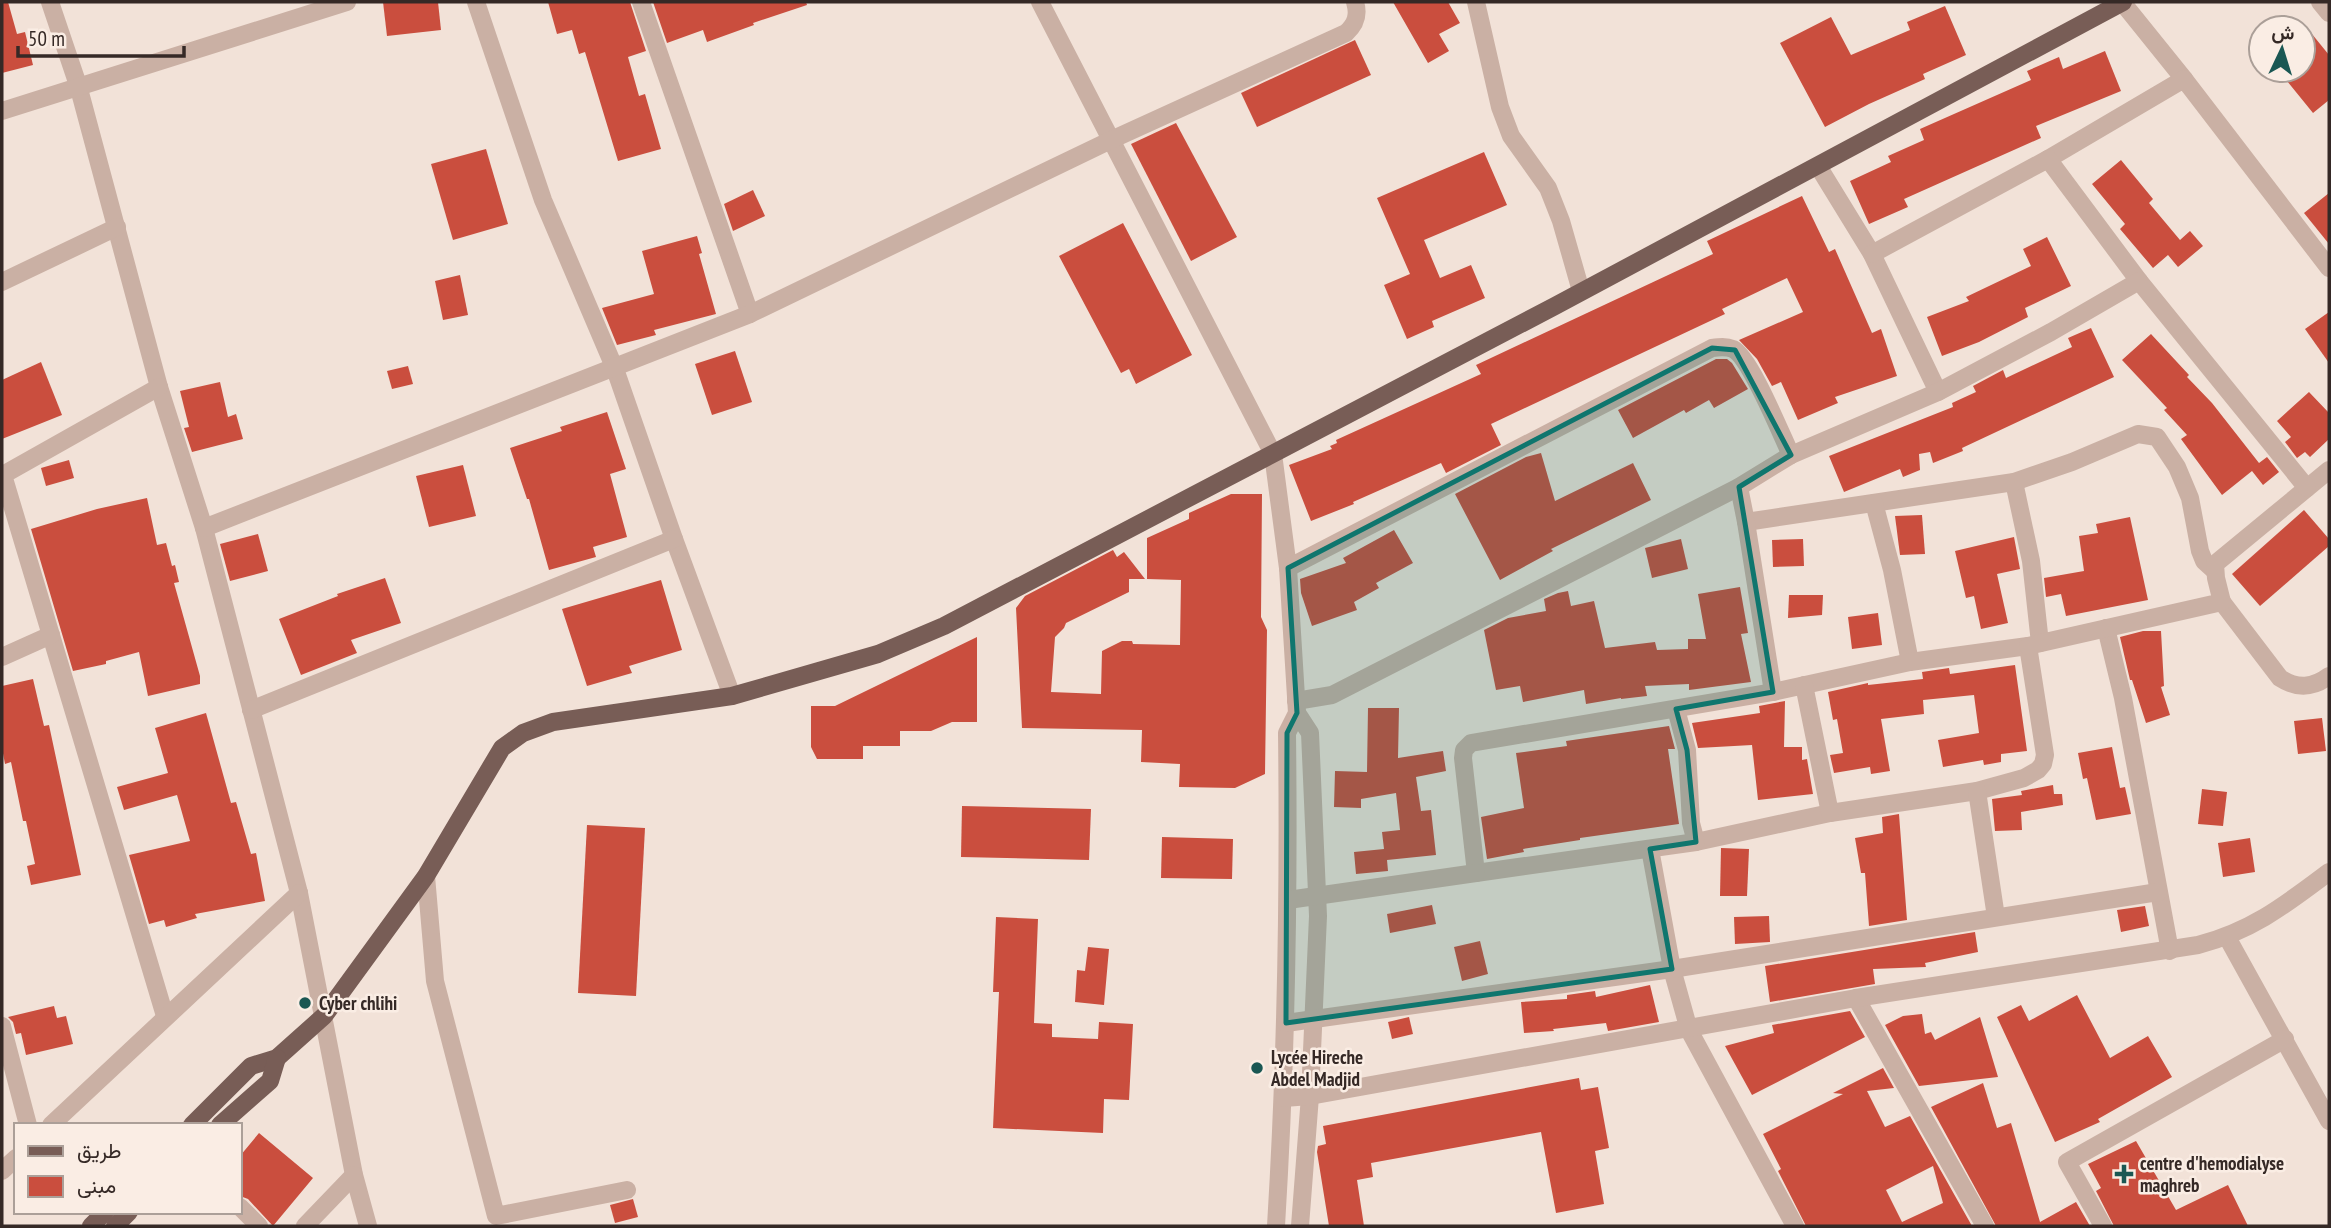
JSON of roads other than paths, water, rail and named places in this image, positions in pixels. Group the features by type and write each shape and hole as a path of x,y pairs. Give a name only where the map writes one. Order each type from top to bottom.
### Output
{"main road":[{"path":"194,1123 251,1066 277,1058 324,1016 426,876 502,748 523,733 553,722 732,696 878,654 944,625 1818,166 2122,2"},
{"path":"222,1123 270,1080 277,1058"}],"street":[{"path":"50,2 78,85 159,387 204,528 299,893 354,1175 368,1226"},
{"path":"2,111 347,2"},
{"path":"476,2 543,201 615,369 732,696"},
{"path":"641,2 750,314"},
{"path":"1040,2 1273,454 1288,568 1297,707 1310,733 1317,896 1314,1020 1300,1226"},
{"path":"204,528 750,314 1111,140 1346,33 1354,26 1357,16 1355,2"},
{"path":"1476,2 1500,107 1511,136 1548,188 1581,291"},
{"path":"2122,2 2329,268"},
{"path":"1872,254 2048,159 2183,79"},
{"path":"2048,159 2139,281 2307,488"},
{"path":"1818,166 1872,254 1938,392"},
{"path":"2,282 117,227"},
{"path":"1297,707 1332,695 1739,487 1791,454 1938,392 2051,332 2139,281"},
{"path":"1288,568 1712,348 1725,347 1735,350 1748,364 1791,454"},
{"path":"159,387 3,475 165,1016"},
{"path":"1746,522 2014,482 2072,462 2138,434 2148,434 2157,437 2177,467 2190,498 2200,551 2204,561 2215,571"},
{"path":"2329,470 2221,557 2215,571 2222,602 2280,678 2291,685 2304,686 2320,682 2329,676"},
{"path":"1288,900 1696,842 1830,813 1977,791 2024,778 2038,770 2043,764 2045,754 2034,645 2031,561 2014,482"},
{"path":"1739,487 1773,692"},
{"path":"1874,503 1892,570 1910,662"},
{"path":"251,709 674,539"},
{"path":"1476,873 1464,774 1464,750 1467,745 1773,692 1910,662 2034,645 2222,602"},
{"path":"2106,628 2123,698 2170,951"},
{"path":"2,657 51,635"},
{"path":"1804,685 1830,813"},
{"path":"1276,1226 1286,1023 1287,733 1297,707"},
{"path":"1676,709 1687,750 1691,824 1696,842"},
{"path":"1977,791 1996,917"},
{"path":"1650,849 1672,969 1689,1030 1794,1226"},
{"path":"1284,1098 1310,1097 1856,999 2170,951 2227,937 2270,916 2329,872"},
{"path":"426,876 435,981 497,1221 627,1190"},
{"path":"1286,1023 1672,969 2158,891"},
{"path":"53,1123 299,893"},
{"path":"2227,937 2329,1121"},
{"path":"1856,999 1985,1226"},
{"path":"2,1027 27,1123"},
{"path":"2103,1226 2067,1162 2285,1039"},
{"path":"305,1226 354,1175"},
{"path":"242,1209 259,1226"}],"place":[{"name":"Cyber chlihi","path":"305,1003"},
{"name":"Lycée Hireche Abdel Madjid","path":"1257,1068"},
{"name":"centre d'hemodialyse maghreb","path":"2124,1174"}]}
